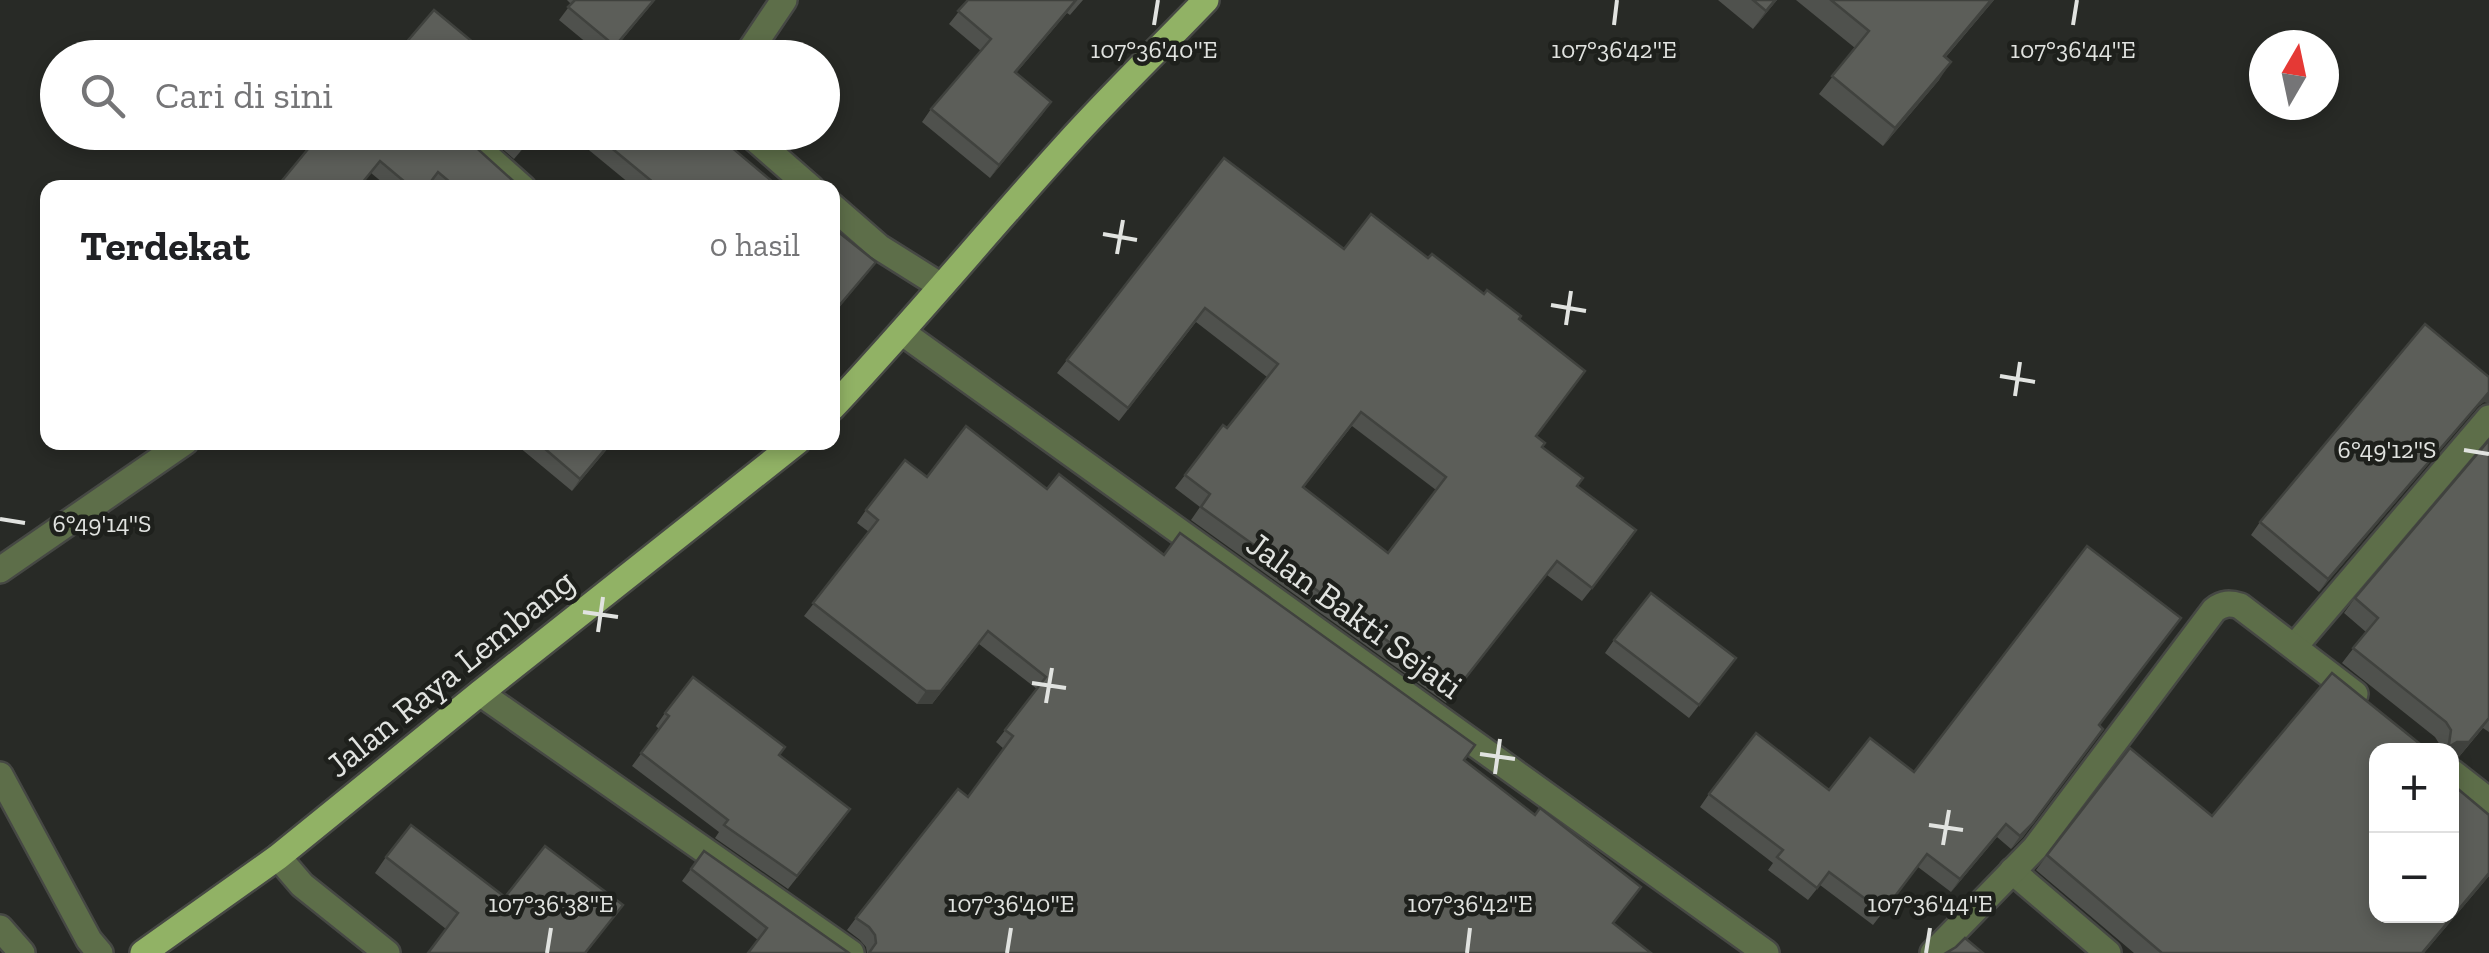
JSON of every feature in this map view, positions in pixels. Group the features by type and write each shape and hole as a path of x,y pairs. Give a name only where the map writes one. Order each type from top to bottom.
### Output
{"main road":[{"path":"840,400 1069,142 1206,0"},
{"name":"Jalan Raya Lembang","path":"143,953 278,857 788,450"}],"street":[{"path":"757,40 784,0"},
{"path":"480,150 514,180"},
{"path":"768,150 802,180"},
{"path":"840,213 879,247 941,286"},
{"name":"Jalan Bakti Sejati","path":"903,333 1766,953"},
{"path":"2295,646 2489,418"},
{"path":"0,570 173,450"},
{"path":"1933,953 2035,848 2220,606 2234,604 2295,646 2367,704"},
{"path":"480,693 851,953"},
{"path":"0,775 89,940 100,953"},
{"path":"2459,778 2489,802"},
{"path":"278,857 302,885 387,953"},
{"path":"2012,871 2108,953"},
{"path":"0,928 22,953"}],"building":[{"path":"575,0 654,0 620,40 608,40 568,7"},
{"path":"968,0 1076,0 1015,72 1051,102 999,165 931,109 991,39 958,11"},
{"path":"1753,0 1775,0 1766,11"},
{"path":"1831,0 1991,0 1944,56 1951,62 1895,128 1832,76 1869,31"},
{"path":"434,10 470,40 408,40"},
{"path":"307,150 479,150 512,180 448,180 438,172 432,180 403,180 380,161 365,180 283,180"},
{"path":"614,150 735,150 770,180 650,180"},
{"path":"1224,158 1344,249 1371,214 1428,258 1432,254 1484,294 1487,290 1585,371 1536,436 1545,443 1542,447 1583,478 1577,486 1636,530 1592,588 1557,561 1456,690 1201,507 1210,494 1185,475 1278,364 1205,308 1128,408 1067,360","holes":["1361,412 1446,477 1388,553 1303,487"]},
{"path":"840,233 876,262 840,305"},
{"path":"2425,324 2489,377 2489,392 2328,579 2260,522"},
{"path":"966,426 1047,489 1059,474 1164,555 1180,533 1475,745 1464,760 1535,815 1540,808 1641,887 1613,923 1651,953 869,953 876,943 875,935 856,918 958,789 968,797 1013,736 1005,730 1046,677 988,631 941,691 926,691 813,603 878,520 866,510 905,460 927,477"},
{"path":"2489,440 2489,718 2469,742 2449,743 2451,730 2446,722 2353,648 2378,618 2355,598"},
{"path":"546,450 604,450 580,479"},
{"path":"2087,546 2181,618 2099,725 2103,729 2032,824 2020,836 2006,824 1960,879 1927,854 1883,912 1829,872 1817,888 1777,857 1783,850 1709,794 1756,733 1829,790 1870,738 1914,772"},
{"path":"1651,593 1736,658 1699,705 1614,640"},
{"path":"2332,673 2419,743 2369,743 2369,923 2447,923 2422,953 2162,953 2047,855 2130,748 2212,816"},
{"path":"693,677 785,747 779,755 850,809 797,876 724,825 728,820 641,753"},
{"path":"2459,790 2489,815 2489,873 2459,909"},
{"path":"411,825 505,897 545,846 623,905 585,953 428,953 458,913 386,857"},
{"path":"704,851 849,953 748,953 767,928 691,869"},
{"path":"1965,938 1983,953 1946,953 1956,947"}]}
